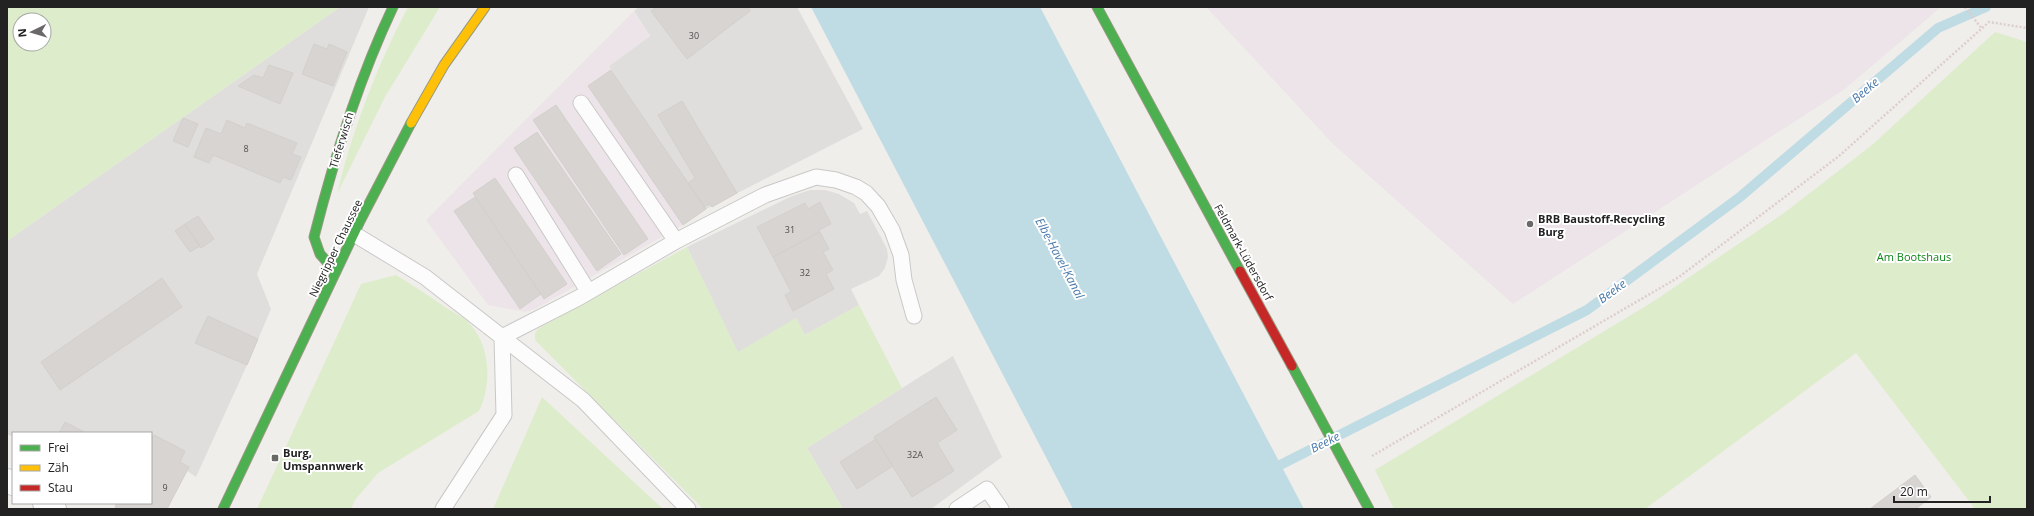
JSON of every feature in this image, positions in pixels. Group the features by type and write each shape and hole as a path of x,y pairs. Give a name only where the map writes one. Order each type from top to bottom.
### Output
{"street":[{"name":"Tieferwisch","path":"336,272 320,254 314,237 349,114 381,31 394,7"},
{"name":"Niegripper Chaussee","path":"223,509 395,150 434,80 485,7"},
{"name":"Feldmark-Lüdersdorf","path":"1097,7 1369,509"},
{"path":"46,504 55,509"}],"lane":[{"path":"581,103 676,241"},
{"path":"516,175 588,291"},
{"path":"502,337 580,297 676,241 765,195 816,177 836,180 856,187 866,193 878,206 892,230 901,255 904,280 914,316"},
{"path":"354,234 425,277 583,400 688,509"},
{"path":"443,509 504,415 502,337"},
{"path":"957,509 987,489 1001,509"}],"path":[{"path":"1965,7 1982,29"},
{"path":"1348,470 1678,277 1839,156 1989,22 2027,28"}],"shaded area":[{"path":"340,7 369,7 257,274 271,309 196,477 187,471 167,509 119,509 115,507 116,504 152,504 152,432 12,432 12,436 7,434 7,241"},
{"path":"639,7 797,7 863,129 706,209 609,66 650,36 634,11"},
{"name":"BRB Baustoff-Recycling Burg","path":"1206,7 1941,7 1845,89 1513,304 1333,144"},
{"path":"634,11 650,36 609,66 706,209 683,225 535,309 525,312 488,305 426,220"},
{"path":"810,190 825,190 839,194 854,203 860,214 867,211 887,249 888,257 885,268 879,276 851,289 859,305 805,335 796,319 738,353 687,247 792,196"},
{"path":"953,356 1002,457 931,509 843,509 807,448"}],"green space":[{"path":"7,7 340,7 7,241"},
{"path":"408,7 440,7 385,97 337,194 350,146 366,99 386,52"},
{"name":"Am Bootshaus","path":"1995,32 2027,42 2027,509 1975,509 1856,353 1645,509 1394,509 1375,470 1654,301 1784,213 1872,145"},
{"path":"687,247 738,352 796,318 805,335 859,305 902,388 807,448 843,509 703,509 535,340 535,333 539,328"},
{"path":"396,275 463,318 476,331 485,353 487,365 486,389 479,411 378,473 355,500 351,509 257,509 361,284"},
{"path":"542,397 663,509 493,509"}],"water":[{"name":"Elbe-Havel-Kanal","path":"811,7 1040,7 1304,509 1073,509"}],"building":[{"path":"657,7 748,7 750,11 687,59 651,11"},
{"path":"314,44 327,49 329,44 347,52 333,86 302,74"},
{"path":"269,65 293,73 280,104 238,86 254,75 263,78"},
{"path":"611,70 706,209 683,225 588,86"},
{"path":"682,101 737,193 712,207 709,204 704,207 688,183 695,178 658,115"},
{"path":"556,105 648,239 624,255 533,120"},
{"path":"183,118 198,124 188,147 173,141"},
{"path":"227,120 245,128 247,123 297,143 292,154 301,157 291,180 283,177 280,183 213,155 209,163 194,157 206,128 221,134"},
{"path":"537,132 621,254 597,271 514,148"},
{"path":"495,178 567,284 544,299 473,193"},
{"path":"475,197 541,294 520,309 454,211"},
{"path":"820,202 831,224 819,230 820,232 773,257 757,227 805,203 808,209"},
{"path":"198,216 214,239 201,248 185,224"},
{"path":"185,224 200,246 190,252 175,231"},
{"path":"820,232 829,249 823,252 833,270 826,274 834,289 793,311 785,295 791,292 773,257"},
{"path":"162,278 182,307 60,390 41,362"},
{"path":"208,316 258,339 247,365 195,343"},
{"path":"936,397 957,430 937,443 954,471 912,497 874,437"},
{"path":"65,422 84,432 60,432"},
{"path":"154,435 185,451 180,462 189,467 167,509 119,509 115,507 116,504 152,504 152,438"},
{"path":"876,439 893,466 857,489 840,462"},
{"path":"1915,475 1931,497 1916,509 1870,509"}],"waterway":[{"name":"Beeke","path":"1270,470 1587,310 1740,197 1938,28 1986,7"}],"traffic: fast":[{"path":"336,272 320,254 314,237 348,120 380,35 393,7"},
{"path":"1097,7 1240,271"},
{"path":"223,509 360,221 411,123"},
{"path":"1292,366 1369,509"}],"traffic: slow":[{"path":"411,123 444,65 485,7"}],"traffic: jam":[{"path":"1240,271 1292,366"}],"place":[{"name":"BRB Baustoff-Recycling Burg","path":"1530,224"},
{"name":"Burg, Umspannwerk","path":"275,458"}]}
